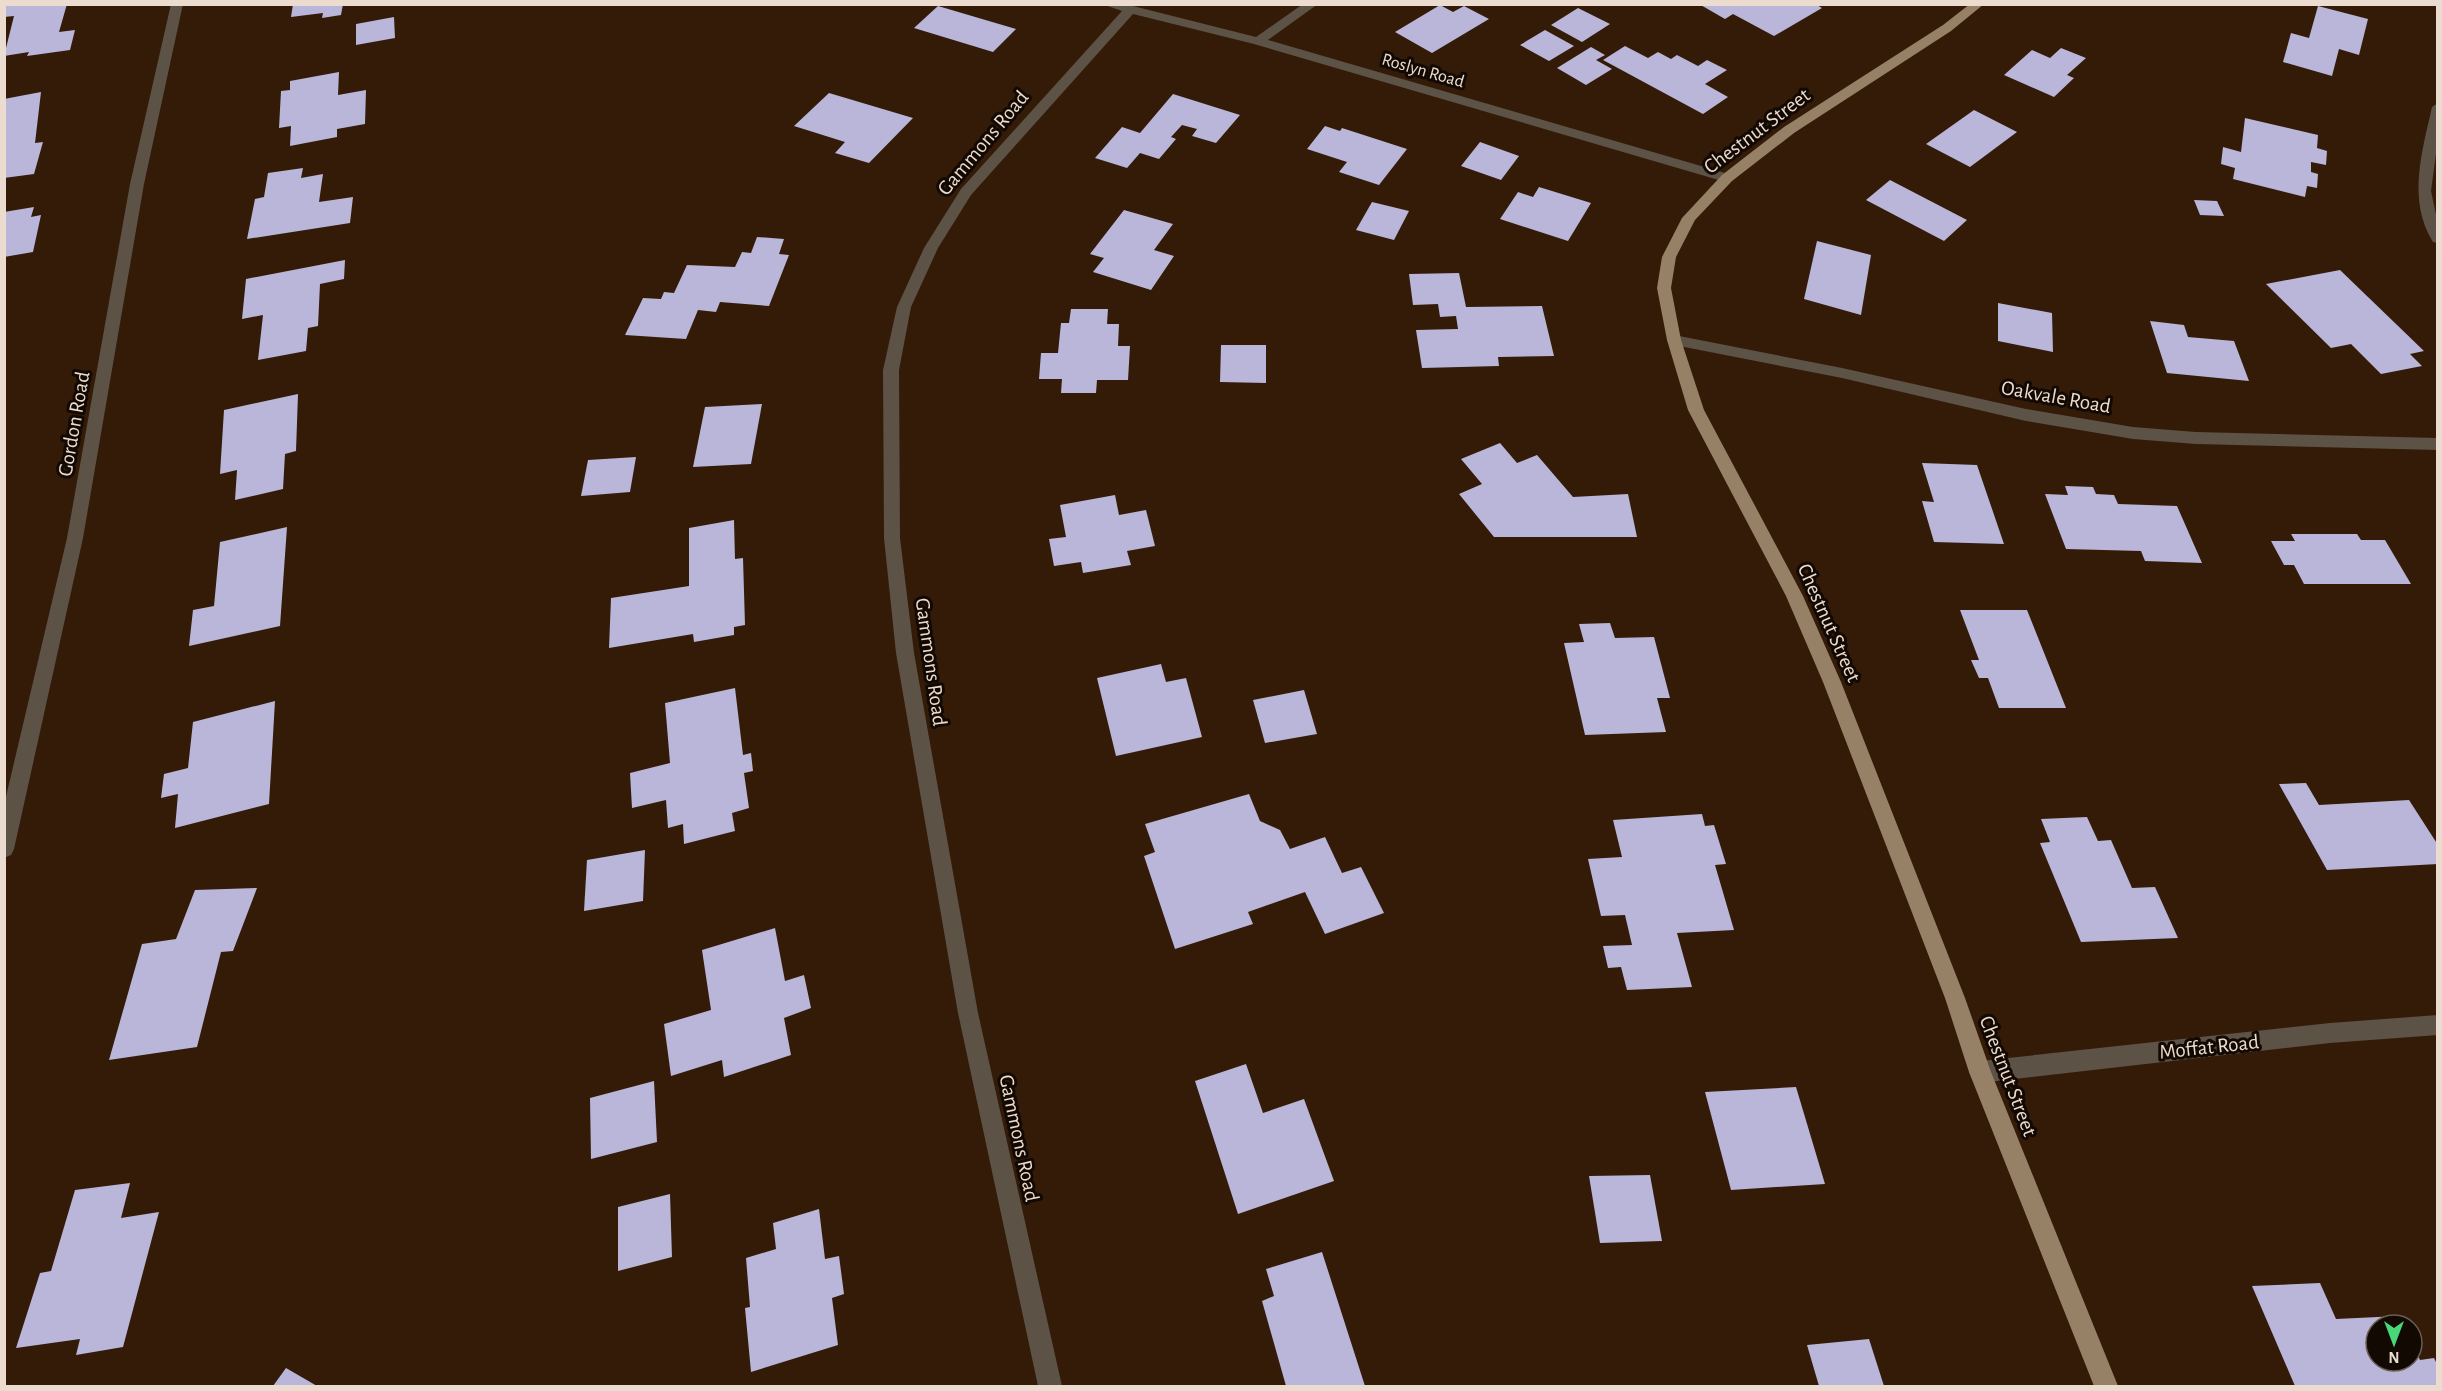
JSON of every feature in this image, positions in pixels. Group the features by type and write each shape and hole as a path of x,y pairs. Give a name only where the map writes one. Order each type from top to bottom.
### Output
{"main road":[{"name":"Chestnut Street","path":"1978,4 1947,28 1789,130 1727,178 1689,218 1669,257 1664,288 1674,339 1696,410 1794,596 1832,682 1955,998 1980,1072 2106,1386"}],"street":[{"name":"Gordon Road","path":"4,849 75,538 137,184 177,4"},
{"name":"Roslyn Road","path":"1108,4 1258,41 1727,178"},
{"path":"1258,41 1312,4"},
{"name":"Gammons Road","path":"1050,1386 968,1013 905,653 892,538 891,370 904,307 931,248 966,192 1129,11"},
{"path":"2438,107 2422,189 2429,224 2438,239"},
{"name":"Oakvale Road","path":"1674,339 1842,373 2026,415 2133,432 2196,438 2438,444"},
{"name":"Moffat Road","path":"1980,1072 2330,1033 2438,1025"}],"building":[{"path":"4,4 67,4 59,32 75,30 70,50 27,56 29,52 4,56 14,16 4,17"},
{"path":"293,4 343,4 341,15 322,18 323,13 291,17"},
{"path":"1699,4 1815,4 1822,8 1774,36 1733,14 1725,19"},
{"path":"1440,5 1453,12 1464,6 1489,19 1432,53 1395,32"},
{"path":"938,6 1016,29 993,52 914,28"},
{"path":"2318,6 2368,19 2359,55 2339,49 2332,76 2283,62 2291,33 2309,38"},
{"path":"1578,8 1610,24 1582,42 1551,25"},
{"path":"394,17 395,38 356,45 356,24"},
{"path":"1545,30 1574,46 1549,61 1520,45"},
{"path":"1625,46 1648,58 1658,52 1671,59 1677,55 1698,66 1707,60 1727,70 1705,84 1728,97 1703,114 1603,60"},
{"path":"1591,47 1605,55 1596,60 1612,69 1586,85 1557,68"},
{"path":"2061,48 2086,58 2067,75 2074,78 2054,97 2004,75 2032,50 2050,58"},
{"path":"339,72 338,95 366,90 365,124 337,129 337,137 290,146 291,126 279,128 281,91 290,90 290,81"},
{"path":"41,92 35,143 43,142 34,174 4,178 4,99"},
{"path":"829,93 913,118 869,163 835,153 845,142 794,126"},
{"path":"1173,94 1240,115 1216,143 1192,136 1197,129 1182,125 1171,137 1176,139 1159,159 1140,153 1127,168 1095,158 1122,127 1140,133"},
{"path":"1974,110 2017,132 1970,167 1926,144"},
{"path":"2245,118 2318,135 2317,148 2327,151 2326,165 2311,162 2311,172 2318,174 2317,188 2307,186 2305,197 2233,179 2235,168 2221,164 2223,147 2241,152"},
{"path":"1325,126 1340,131 1342,128 1407,149 1379,185 1339,172 1347,162 1307,149"},
{"path":"1480,142 1519,156 1501,180 1461,166"},
{"path":"303,168 301,178 323,174 319,202 353,197 350,223 247,239 255,199 264,197 268,173"},
{"path":"1890,180 1967,220 1944,241 1866,200"},
{"path":"1539,187 1591,203 1568,241 1500,219 1518,192 1533,197"},
{"path":"2194,200 2217,201 2224,216 2200,215"},
{"path":"1372,202 1409,211 1394,240 1356,230"},
{"path":"34,207 31,217 41,215 33,252 4,257 4,212"},
{"path":"1124,210 1173,224 1154,250 1174,256 1151,290 1093,272 1104,258 1090,254"},
{"path":"757,237 784,239 779,254 789,255 769,306 720,302 716,312 698,310 686,339 625,335 643,298 661,299 664,292 674,293 687,265 735,267 742,252 751,253"},
{"path":"1817,241 1871,255 1861,315 1804,299"},
{"path":"345,260 344,279 320,284 318,326 308,328 306,351 258,360 263,315 242,319 246,279"},
{"path":"2340,270 2424,351 2410,354 2422,366 2381,374 2351,344 2331,348 2266,284"},
{"path":"1459,273 1466,307 1542,306 1554,356 1498,357 1499,366 1422,368 1416,330 1458,329 1456,316 1440,317 1438,304 1413,305 1409,274"},
{"path":"1998,303 2052,313 2053,352 1998,341"},
{"path":"1071,309 1108,309 1107,324 1119,324 1118,346 1130,346 1128,380 1097,380 1096,393 1061,393 1062,379 1039,379 1041,353 1058,353 1061,323 1069,323"},
{"path":"2150,321 2184,325 2188,337 2234,341 2249,381 2167,373"},
{"path":"1221,345 1266,345 1266,383 1220,382"},
{"path":"298,394 296,451 285,454 283,489 235,500 237,470 220,474 224,410"},
{"path":"762,404 751,464 693,467 705,407"},
{"path":"1500,443 1517,463 1537,455 1573,497 1628,494 1637,537 1494,537 1459,494 1482,484 1461,459"},
{"path":"636,457 630,492 581,496 588,460"},
{"path":"1922,463 1977,465 2004,544 1934,542 1922,501 1934,502"},
{"path":"2065,486 2093,487 2096,494 2114,495 2118,504 2177,506 2202,563 2145,561 2141,551 2066,549 2045,494 2068,495"},
{"path":"1115,495 1119,515 1146,510 1155,546 1127,551 1131,565 1083,573 1081,562 1054,566 1049,539 1066,537 1060,505"},
{"path":"734,520 735,559 743,558 745,625 734,627 734,635 694,642 693,634 609,648 611,598 689,586 689,528"},
{"path":"287,527 280,626 189,646 193,610 214,606 220,542"},
{"path":"2291,534 2357,534 2361,540 2385,540 2411,584 2304,584 2294,565 2284,565 2271,541 2295,541"},
{"path":"1960,610 2027,610 2066,708 1999,708 1988,678 1979,678 1971,660 1979,660"},
{"path":"1610,623 1615,638 1654,637 1670,698 1657,698 1666,732 1585,735 1564,643 1584,642 1579,624"},
{"path":"1161,664 1166,682 1186,678 1202,737 1116,756 1097,678"},
{"path":"735,688 743,755 751,753 753,771 744,773 749,808 732,813 735,831 684,844 683,824 668,828 666,800 632,808 630,773 670,763 665,703"},
{"path":"1304,690 1317,734 1265,743 1253,700"},
{"path":"275,701 269,804 175,828 178,794 161,798 164,774 188,768 193,722"},
{"path":"2306,783 2319,805 2409,800 2438,845 2438,864 2327,870 2279,784"},
{"path":"1249,794 1260,821 1280,830 1290,849 1325,837 1342,873 1361,867 1384,913 1325,934 1305,892 1248,912 1253,924 1175,949 1144,856 1155,852 1145,824"},
{"path":"1702,814 1705,826 1714,825 1726,864 1715,865 1734,930 1677,933 1692,987 1627,990 1621,967 1608,968 1603,946 1632,945 1625,915 1601,916 1588,859 1622,857 1613,820"},
{"path":"2087,817 2098,841 2111,840 2132,888 2155,887 2178,938 2081,942 2040,843 2050,842 2041,819"},
{"path":"645,850 643,901 584,911 587,860"},
{"path":"257,888 233,951 221,952 197,1047 109,1060 142,944 176,939 195,890"},
{"path":"775,928 785,981 804,975 811,1008 784,1018 791,1055 724,1077 722,1060 671,1076 664,1024 711,1010 702,950"},
{"path":"1246,1064 1263,1113 1304,1099 1334,1181 1238,1214 1195,1081"},
{"path":"654,1081 657,1142 591,1159 590,1098"},
{"path":"1796,1087 1825,1184 1731,1190 1705,1092"},
{"path":"1650,1175 1662,1241 1600,1243 1589,1176"},
{"path":"130,1183 121,1218 159,1212 123,1347 76,1355 80,1339 16,1348 40,1273 51,1271 75,1190"},
{"path":"670,1194 672,1257 618,1271 618,1207"},
{"path":"819,1209 825,1259 839,1256 844,1294 832,1298 838,1345 751,1372 745,1308 750,1307 746,1258 776,1249 773,1223"},
{"path":"1322,1252 1365,1386 1286,1386 1262,1301 1274,1296 1266,1269"},
{"path":"2320,1283 2336,1319 2364,1318 2364,1373 2424,1373 2424,1359 2434,1358 2438,1366 2438,1386 2295,1386 2252,1286"},
{"path":"1869,1339 1884,1386 1819,1386 1807,1345"},
{"path":"286,1368 317,1386 273,1386"}]}
